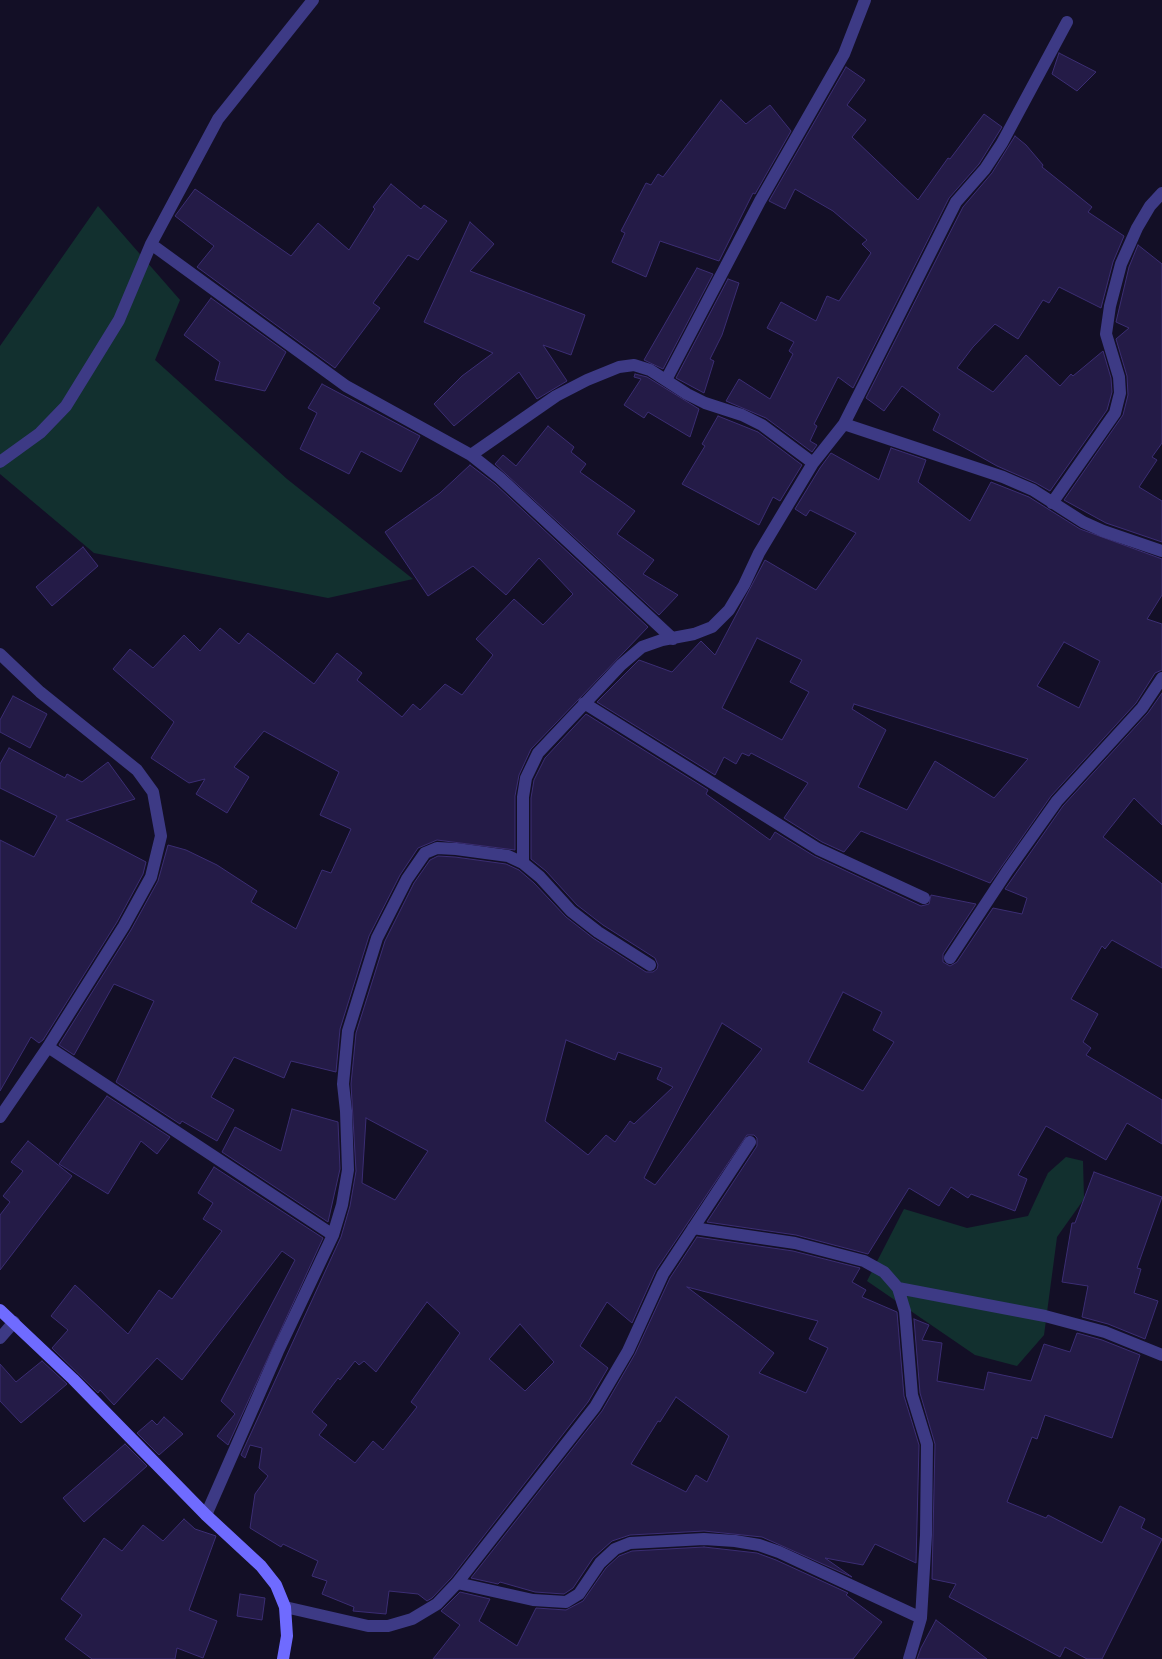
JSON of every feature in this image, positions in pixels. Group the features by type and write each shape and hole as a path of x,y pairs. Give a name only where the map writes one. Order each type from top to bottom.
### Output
{"street":[{"path":"0,462 40,433 66,406 118,320 151,244 218,119 313,0"},
{"path":"666,380 760,201 844,54 865,0"},
{"path":"523,863 521,820 526,778 538,753 621,665 642,648 673,638 694,634 712,627 728,610 744,585 759,553 813,463 844,424 956,202 985,169 1002,143 1068,22"},
{"path":"1052,503 1115,413 1120,393 1119,377 1106,334 1110,306 1121,264 1137,228 1150,206 1162,193"},
{"path":"151,244 346,386 471,455 500,478 673,638"},
{"path":"471,455 556,396 587,380 619,367 634,365 650,370 705,403 742,415 762,425 813,463"},
{"path":"844,424 1003,477 1033,490 1052,503 1103,531 1162,551"},
{"path":"0,654 40,692 137,770 153,792 161,836 151,877 124,926 48,1047 0,1117"},
{"path":"950,958 1057,801 1142,708 1162,678"},
{"path":"584,703 818,849 924,898"},
{"path":"206,1515 278,1351 333,1235 342,1205 348,1170 343,1084 348,1031 377,938 407,879 425,853 437,848 508,856 523,863 540,877 571,911 650,965"},
{"path":"48,1047 333,1235"},
{"path":"285,1607 368,1626 388,1626 412,1619 437,1604 457,1583 596,1407 628,1351 663,1274 750,1142"},
{"path":"693,1228 795,1243 864,1261 884,1272 898,1288 905,1311 912,1395 927,1444 926,1535 921,1618 909,1659"},
{"path":"898,1288 1045,1316 1105,1332 1162,1355"},
{"path":"0,1310 73,1379 206,1515 260,1566 276,1585 285,1607 287,1636 283,1659"},
{"path":"0,1338 14,1322"},
{"path":"457,1583 533,1600 566,1602 579,1594 600,1563 616,1549 630,1543 704,1539 735,1541 759,1545 779,1552 921,1618"}],"green space":[{"path":"98,206 180,300 155,360 287,479 413,579 328,598 94,553 0,474 0,346"},
{"path":"1066,1157 1083,1161 1084,1199 1057,1237 1044,1335 1017,1366 975,1355 867,1281 904,1209 967,1228 1028,1216 1048,1173"}],"building":[{"path":"1059,53 1096,72 1077,91 1052,74"},
{"path":"846,67 865,80 847,105 866,120 852,137 918,200 948,158 950,159 984,114 1002,127 979,164 949,198 853,388 838,377 814,424 817,426 810,441 817,445 812,452 766,418 726,401 739,379 770,399 793,354 789,351 794,342 767,328 781,302 816,321 827,296 839,301 871,253 862,244 867,240 833,211 795,189 785,209 769,201"},
{"path":"721,100 746,124 770,105 791,131 755,194 753,193 719,261 660,241 646,277 612,262 625,233 621,231 646,183 651,185 658,174 663,177"},
{"path":"1015,136 1026,145 1043,165 1042,167 1092,207 1088,212 1124,236 1113,262 1101,308 1059,287 1049,303 1043,300 1018,339 995,324 973,347 957,368 993,392 1026,355 1060,386 1071,374 1073,376 1103,351 1111,378 1112,392 1107,410 1050,491 997,466 933,430 940,414 902,386 884,411 866,398 963,207 992,173"},
{"path":"391,184 421,209 424,205 447,221 418,260 408,255 373,303 380,308 335,368 197,267 214,246 175,216 195,189 291,256 318,223 349,250 375,209 373,207"},
{"path":"470,222 494,244 470,271 585,315 571,355 543,345 567,381 537,399 519,372 454,426 434,404 462,376 493,353 424,322"},
{"path":"1138,245 1162,264 1162,443 1152,457 1157,460 1139,487 1162,501 1162,542 1106,523 1064,500 1123,415 1128,395 1127,376 1116,339 1129,328 1116,322 1129,267"},
{"path":"697,268 713,274 663,369 644,360"},
{"path":"728,279 739,283 722,335 710,359 714,361 704,393 676,378"},
{"path":"211,298 286,352 265,391 215,380 220,362 184,335"},
{"path":"635,374 647,377 699,409 690,437 648,412 644,418 624,405 641,379 634,377"},
{"path":"322,384 420,436 401,472 361,451 349,474 300,449 317,413 308,408"},
{"path":"718,416 758,432 802,465 780,501 773,497 759,525 682,484 705,446 702,444"},
{"path":"548,426 574,447 571,452 586,464 580,472 635,511 617,534 654,560 643,574 678,595 659,615 495,464 503,455 516,466"},
{"path":"891,448 926,460 918,482 970,521 991,482 1029,497 1080,529 1162,559 1162,595 1147,619 1162,624 1162,670 1155,673 1136,703 1051,796 990,883 861,831 844,852 822,842 784,818 808,783 751,753 749,756 742,753 736,764 724,757 715,775 597,702 639,660 672,672 701,641 715,655 765,560 816,590 856,533 810,510 806,516 795,509 831,453 879,480","holes":["757,638 802,660 790,682 809,692 782,740 722,708","1064,642 1100,661 1079,708 1037,686","854,704 1028,759 994,798 935,761 907,810 858,787 886,730 852,709"]},
{"path":"470,465 495,484 648,627 531,749 519,775 515,796 515,850 437,840 418,848 400,875 369,936 340,1029 336,1072 291,1061 284,1078 234,1057 211,1097 234,1110 217,1141 182,1121 180,1124 116,1082 154,1001 114,984 74,1055 59,1045 131,930 158,881 168,845 186,850 217,865 257,891 251,902 296,929 322,870 331,873 351,829 320,815 339,772 264,731 234,767 249,777 227,813 196,794 205,779 189,783 151,758 174,722 113,669 130,649 153,668 184,635 200,651 220,628 239,644 248,633 314,684 337,653 362,673 357,680 402,717 413,704 420,710 445,684 462,695 493,655 476,639 514,599 543,625 573,594 539,558 506,595 473,566 428,596 385,532 440,493"},
{"path":"83,547 98,566 52,606 36,587"},
{"path":"1162,693 1162,825 1134,798 1103,837 1162,884 1162,968 1112,940 1105,949 1102,946 1071,999 1098,1014 1083,1042 1091,1048 1086,1055 1162,1100 1162,1144 1127,1123 1106,1160 1046,1126 1018,1175 1027,1179 1015,1211 971,1194 968,1198 951,1187 939,1206 909,1188 868,1254 796,1235 707,1222 757,1146 757,1138 754,1135 747,1135 656,1270 632,1323 607,1302 580,1346 608,1368 588,1402 451,1578 432,1598 427,1601 418,1594 389,1591 386,1614 353,1611 354,1607 322,1594 327,1581 312,1576 318,1561 283,1544 281,1547 250,1528 255,1494 268,1476 259,1468 262,1448 250,1445 245,1458 241,1455 341,1237 350,1206 356,1171 351,1084 356,1033 385,941 414,883 430,860 438,856 455,857 506,864 519,870 566,917 593,938 646,972 653,972 657,969 658,965 655,958 603,925 577,905 546,871 531,859 531,798 534,780 545,758 586,714 708,790 706,794 770,840 775,832 814,856 921,906 929,904 931,895 976,904 943,954 943,962 950,966 957,962 993,908 1022,914 1027,898 1005,889 1063,806 1148,713","holes":["843,992 882,1012 873,1030 894,1042 863,1091 808,1062","722,1023 762,1049 655,1185 644,1178","566,1040 615,1060 618,1052 662,1068 657,1079 673,1087 634,1124 630,1121 615,1142 606,1135 588,1155 545,1121","366,1118 428,1151 395,1200 362,1183","427,1302 460,1333 411,1402 417,1407 383,1450 373,1441 355,1463 319,1435 327,1425 312,1412 338,1378 340,1380 355,1361 359,1365 364,1361 376,1372","520,1324 554,1362 525,1391 489,1359"]},
{"path":"13,696 47,714 30,748 0,732 0,720"},
{"path":"9,748 65,778 67,774 82,782 108,762 135,799 66,820 146,862 143,874 117,922 43,1040 39,1043 31,1037 0,1091 0,840 34,857 57,816 0,788 0,764"},
{"path":"107,1096 170,1137 157,1154 141,1141 108,1194 59,1164"},
{"path":"292,1109 338,1122 340,1169 328,1222 222,1152 235,1127 281,1151"},
{"path":"28,1141 72,1176 0,1270 0,1215 10,1202 3,1196 23,1171 11,1162"},
{"path":"214,1167 323,1238 228,1445 217,1436 235,1414 221,1401 295,1260 282,1251 182,1380 157,1358 114,1405 100,1390 98,1393 52,1348 68,1330 51,1316 75,1285 128,1334 159,1290 172,1299 222,1231 203,1219 213,1203 198,1193"},
{"path":"1094,1172 1162,1197 1137,1268 1141,1269 1134,1293 1158,1301 1145,1339 1108,1324 1082,1317 1088,1286 1062,1282 1072,1223 1075,1223"},
{"path":"697,1237 793,1251 860,1268 852,1282 866,1290 862,1297 897,1312 904,1396 919,1445 916,1563 875,1544 863,1565 825,1558 852,1577 762,1537 704,1531 630,1535 612,1541 593,1558 573,1588 564,1594 535,1592 500,1582 498,1584 471,1578 602,1411 635,1354 670,1278","holes":["687,1287 818,1321 809,1339 828,1348 806,1393 759,1373 774,1353","676,1397 729,1436 707,1482 696,1475 686,1492 631,1464 658,1421 660,1422"]},
{"path":"914,1319 929,1325 922,1340 942,1343 937,1381 984,1390 988,1372 1031,1381 1044,1344 1070,1352 1077,1333 1102,1340 1140,1355 1112,1438 1045,1415 1037,1439 1032,1437 1007,1502 1046,1518 1048,1515 1102,1543 1120,1506 1145,1519 1141,1528 1162,1539 1102,1659 1087,1659 1065,1647 1060,1657 949,1597 956,1584 932,1579 935,1444 920,1393"},
{"path":"42,1361 67,1384 21,1423 0,1401 0,1364 16,1382"},
{"path":"164,1417 183,1434 159,1455 137,1433 152,1420 157,1425"},
{"path":"125,1444 147,1466 84,1522 63,1498"},
{"path":"184,1519 195,1529 216,1536 189,1610 217,1621 203,1658 177,1648 175,1659 92,1659 65,1639 82,1615 61,1599 104,1538 122,1551 143,1525 163,1541"},
{"path":"704,1547 757,1553 776,1560 848,1593 846,1595 882,1622 853,1659 433,1659 460,1625 441,1611 460,1592 490,1599 479,1621 517,1646 536,1608 566,1610 583,1601 606,1568 619,1556 632,1551"},
{"path":"240,1594 265,1598 262,1620 237,1616"},
{"path":"936,1620 987,1659 917,1659"}]}
